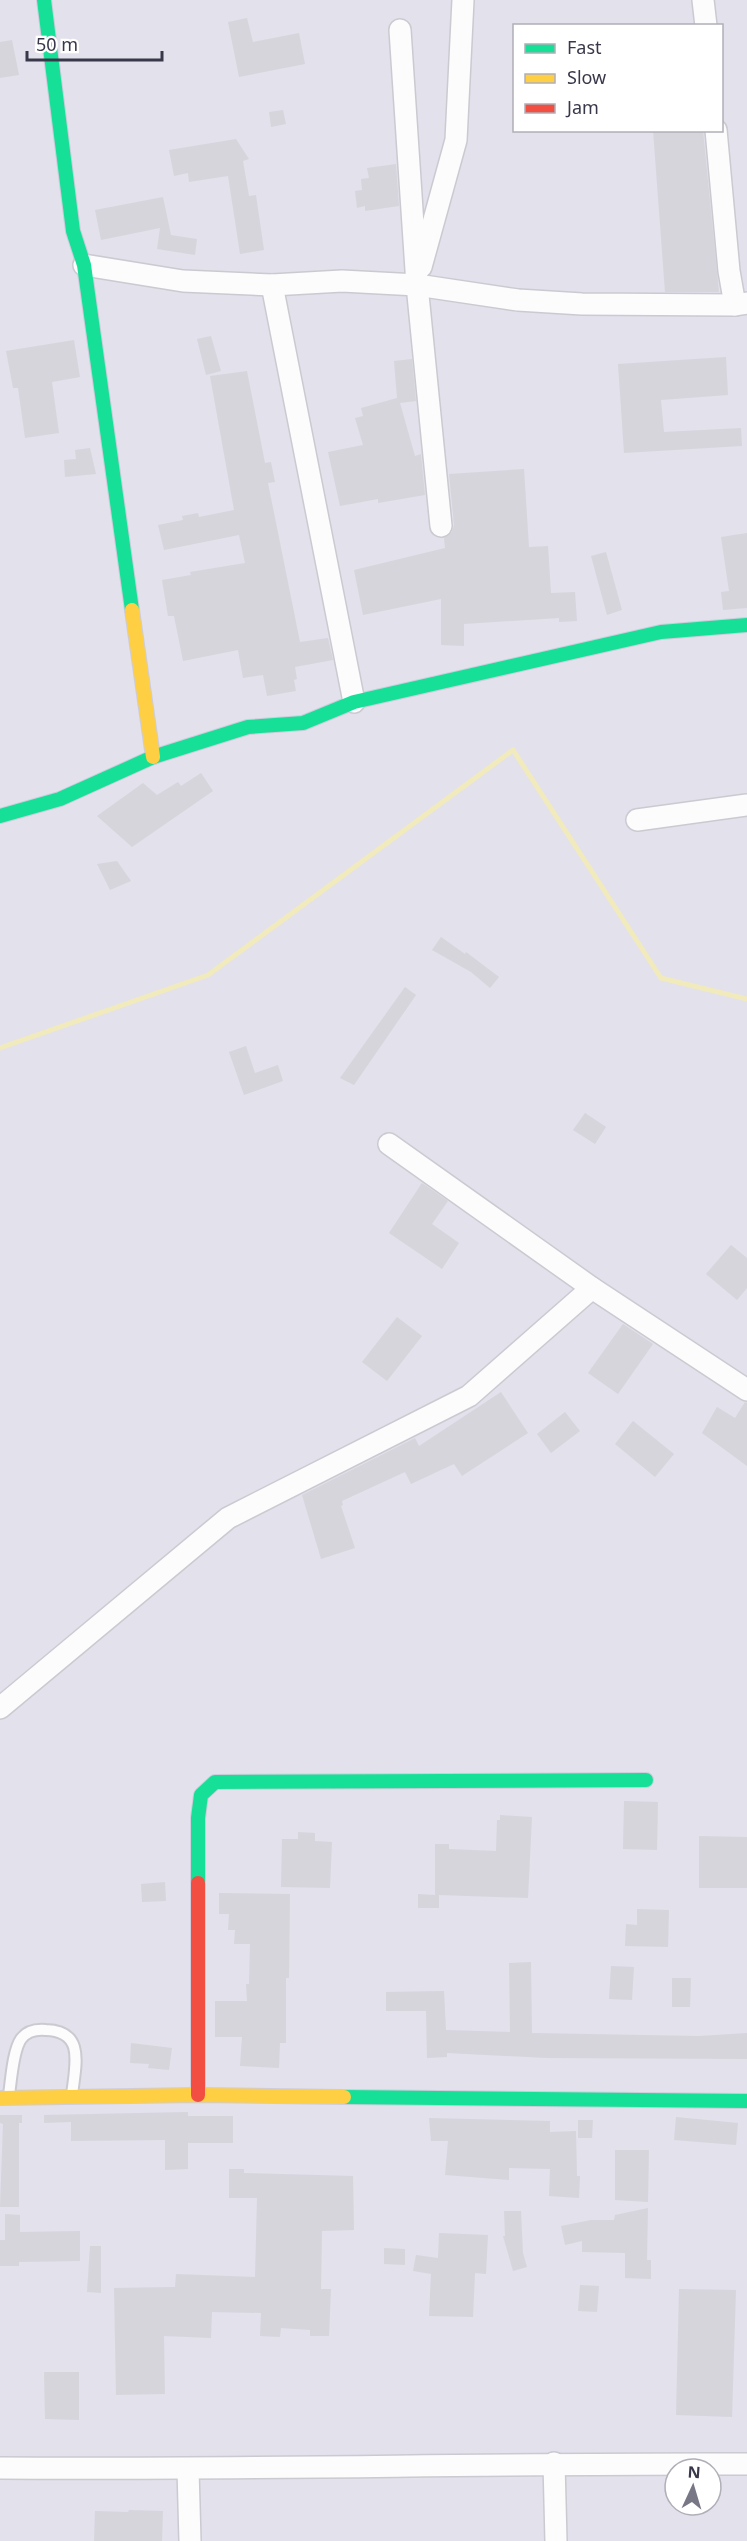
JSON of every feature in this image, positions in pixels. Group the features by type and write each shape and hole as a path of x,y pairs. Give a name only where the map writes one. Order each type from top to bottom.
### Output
{"street":[{"path":"44,0 73,231 84,265 153,757"},
{"path":"417,285 456,140 463,0"},
{"path":"703,0 706,24"},
{"path":"400,30 417,285 441,526"},
{"path":"84,265 183,281 272,285 342,281 417,285 518,300 582,304 741,304 729,271 716,132"},
{"path":"272,285 354,702"},
{"path":"0,816 60,799 153,757 248,727 303,723 354,702 661,632 747,625"},
{"path":"637,820 747,806"},
{"path":"389,1144 592,1288 747,1390"},
{"path":"0,1708 228,1518 469,1396 592,1288"},
{"path":"198,2095 198,1818 201,1795 215,1782 646,1780"},
{"path":"4,2098 198,2095 747,2101"},
{"path":"554,2463 556,2541"},
{"path":"0,2468 188,2469 554,2463 747,2464"},
{"path":"188,2469 190,2541"}],"lane":[{"path":"4,2098 19,2042 35,2029 60,2031 68,2035 73,2042 75,2065 72,2097"}],"shaded area":[{"path":"0,0 747,0 747,2541 0,2541"}],"building":[{"path":"247,18 253,42 299,33 305,64 239,77 228,22"},
{"path":"12,40 19,75 0,78 0,42"},
{"path":"283,110 286,124 271,127 269,112"},
{"path":"653,132 703,132 719,292 665,292"},
{"path":"236,139 249,159 243,161 249,196 256,195 264,250 240,254 228,176 189,182 188,173 174,176 169,150"},
{"path":"396,164 399,206 365,211 365,206 357,208 355,191 362,190 361,179 369,178 367,168"},
{"path":"163,197 171,235 197,239 195,255 157,249 160,228 101,240 95,210"},
{"path":"211,336 221,371 206,375 197,339"},
{"path":"74,340 80,377 52,382 59,433 25,438 18,388 13,388 6,351"},
{"path":"726,357 728,395 661,400 664,432 741,428 742,446 624,453 618,364"},
{"path":"412,359 416,401 400,403 415,456 421,454 425,495 378,503 378,499 340,506 328,452 363,445 355,418 363,416 361,408 397,398 394,361"},
{"path":"247,371 265,463 271,462 275,482 268,483 300,642 328,638 333,660 295,667 296,691 267,696 263,675 243,678 238,650 183,661 174,616 168,616 162,580 191,575 190,572 245,563 239,535 164,550 158,525 183,520 182,516 198,513 199,517 234,510 210,376"},
{"path":"90,448 96,474 65,477 64,460 76,459 75,450"},
{"path":"524,469 529,547 548,546 551,593 575,592 577,621 559,622 559,618 464,624 464,646 441,645 441,599 363,615 354,570 445,548 444,538 452,532 454,525 449,474"},
{"path":"747,533 747,608 723,610 721,592 729,591 721,537"},
{"path":"606,552 622,610 607,615 591,556"},
{"path":"201,773 213,791 132,847 97,816 143,783 157,795 178,782 181,786"},
{"path":"117,861 131,881 110,890 97,864"},
{"path":"441,937 465,954 466,952 499,977 490,988 471,972 432,950"},
{"path":"405,987 416,995 354,1085 340,1078"},
{"path":"246,1046 255,1073 278,1065 283,1081 244,1095 229,1052"},
{"path":"585,1113 606,1127 595,1144 573,1130"},
{"path":"422,1183 448,1201 432,1224 459,1243 442,1269 389,1233"},
{"path":"731,1245 747,1258 747,1288 737,1300 706,1274"},
{"path":"397,1317 422,1336 387,1381 362,1362"},
{"path":"623,1324 653,1344 618,1394 588,1373"},
{"path":"501,1392 528,1433 462,1476 454,1464 411,1484 405,1472 342,1501 341,1506 355,1548 321,1559 302,1495 415,1438 419,1446"},
{"path":"745,1402 747,1403 747,1466 702,1433 717,1407 735,1418"},
{"path":"565,1412 580,1431 551,1453 537,1434"},
{"path":"633,1421 674,1454 655,1477 615,1444"},
{"path":"624,1801 658,1802 657,1850 623,1849"},
{"path":"500,1815 532,1817 528,1898 439,1895 439,1908 418,1908 418,1894 435,1895 435,1844 449,1844 449,1849 496,1851 497,1820 500,1820"},
{"path":"298,1832 315,1833 315,1841 332,1842 330,1888 281,1887 282,1839 298,1839"},
{"path":"699,1836 747,1837 747,1888 699,1888"},
{"path":"165,1882 166,1901 142,1902 141,1884"},
{"path":"219,1893 290,1894 286,2043 280,2043 279,2068 240,2066 242,2037 215,2037 215,2001 247,2001 246,1984 249,1984 250,1944 234,1944 235,1930 228,1930 229,1914 219,1914"},
{"path":"637,1909 669,1910 668,1947 625,1946 626,1924 637,1925"},
{"path":"531,1962 532,2033 699,2036 747,2033 747,2059 546,2058 447,2053 447,2057 427,2058 426,2011 386,2011 386,1992 444,1991 446,2030 510,2032 509,1963"},
{"path":"611,1966 634,1967 632,2000 609,1999"},
{"path":"672,1978 691,1978 690,2007 672,2007"},
{"path":"131,2043 172,2048 169,2070 148,2068 149,2064 130,2063"},
{"path":"188,2112 188,2116 233,2116 233,2143 188,2143 188,2169 165,2170 165,2140 71,2141 71,2122 44,2123 44,2115"},
{"path":"0,2115 22,2115 22,2123 19,2123 19,2207 0,2207 3,2124 0,2123"},
{"path":"676,2117 738,2123 736,2145 674,2140"},
{"path":"429,2118 550,2121 550,2132 576,2131 577,2176 580,2176 579,2198 549,2196 550,2169 509,2168 509,2180 445,2175 448,2141 431,2141"},
{"path":"578,2120 593,2120 592,2138 578,2138"},
{"path":"615,2150 649,2150 648,2202 615,2200"},
{"path":"229,2169 244,2169 244,2173 353,2176 354,2230 322,2231 321,2289 331,2289 329,2336 310,2336 310,2330 281,2328 280,2337 260,2336 261,2313 212,2312 211,2338 164,2336 165,2394 116,2395 114,2288 175,2287 176,2274 255,2277 257,2198 229,2198"},
{"path":"648,2208 647,2260 651,2260 651,2279 625,2278 625,2253 582,2252 582,2241 565,2245 561,2226 591,2220 614,2220 615,2215"},
{"path":"504,2211 521,2211 523,2253 527,2267 513,2271 503,2236 505,2236"},
{"path":"5,2214 20,2215 20,2232 80,2231 80,2261 19,2262 19,2266 0,2266 0,2240 5,2240"},
{"path":"439,2233 488,2235 486,2274 475,2273 473,2317 429,2316 431,2274 413,2271 416,2255 438,2258"},
{"path":"90,2246 101,2246 101,2293 87,2292"},
{"path":"384,2248 405,2249 405,2265 384,2264"},
{"path":"580,2285 599,2286 597,2312 578,2311"},
{"path":"679,2289 736,2290 732,2417 676,2415"},
{"path":"44,2372 79,2372 79,2420 45,2419"},
{"path":"129,2510 163,2511 162,2541 94,2541 95,2511 128,2512"}],"waterway":[{"path":"0,1048 208,975 513,750 661,978 747,999"}],"traffic: fast":[{"path":"44,0 73,231 84,265 132,610"},
{"path":"0,816 60,799 153,757 248,727 303,723 354,702 661,632 747,625"},
{"path":"198,1883 198,1818 201,1795 215,1782 646,1780"},
{"path":"344,2097 747,2101"}],"traffic: slow":[{"path":"132,610 153,757"},
{"path":"0,2098 198,2095 344,2097"}],"traffic: jam":[{"path":"198,1883 198,2095"}]}
